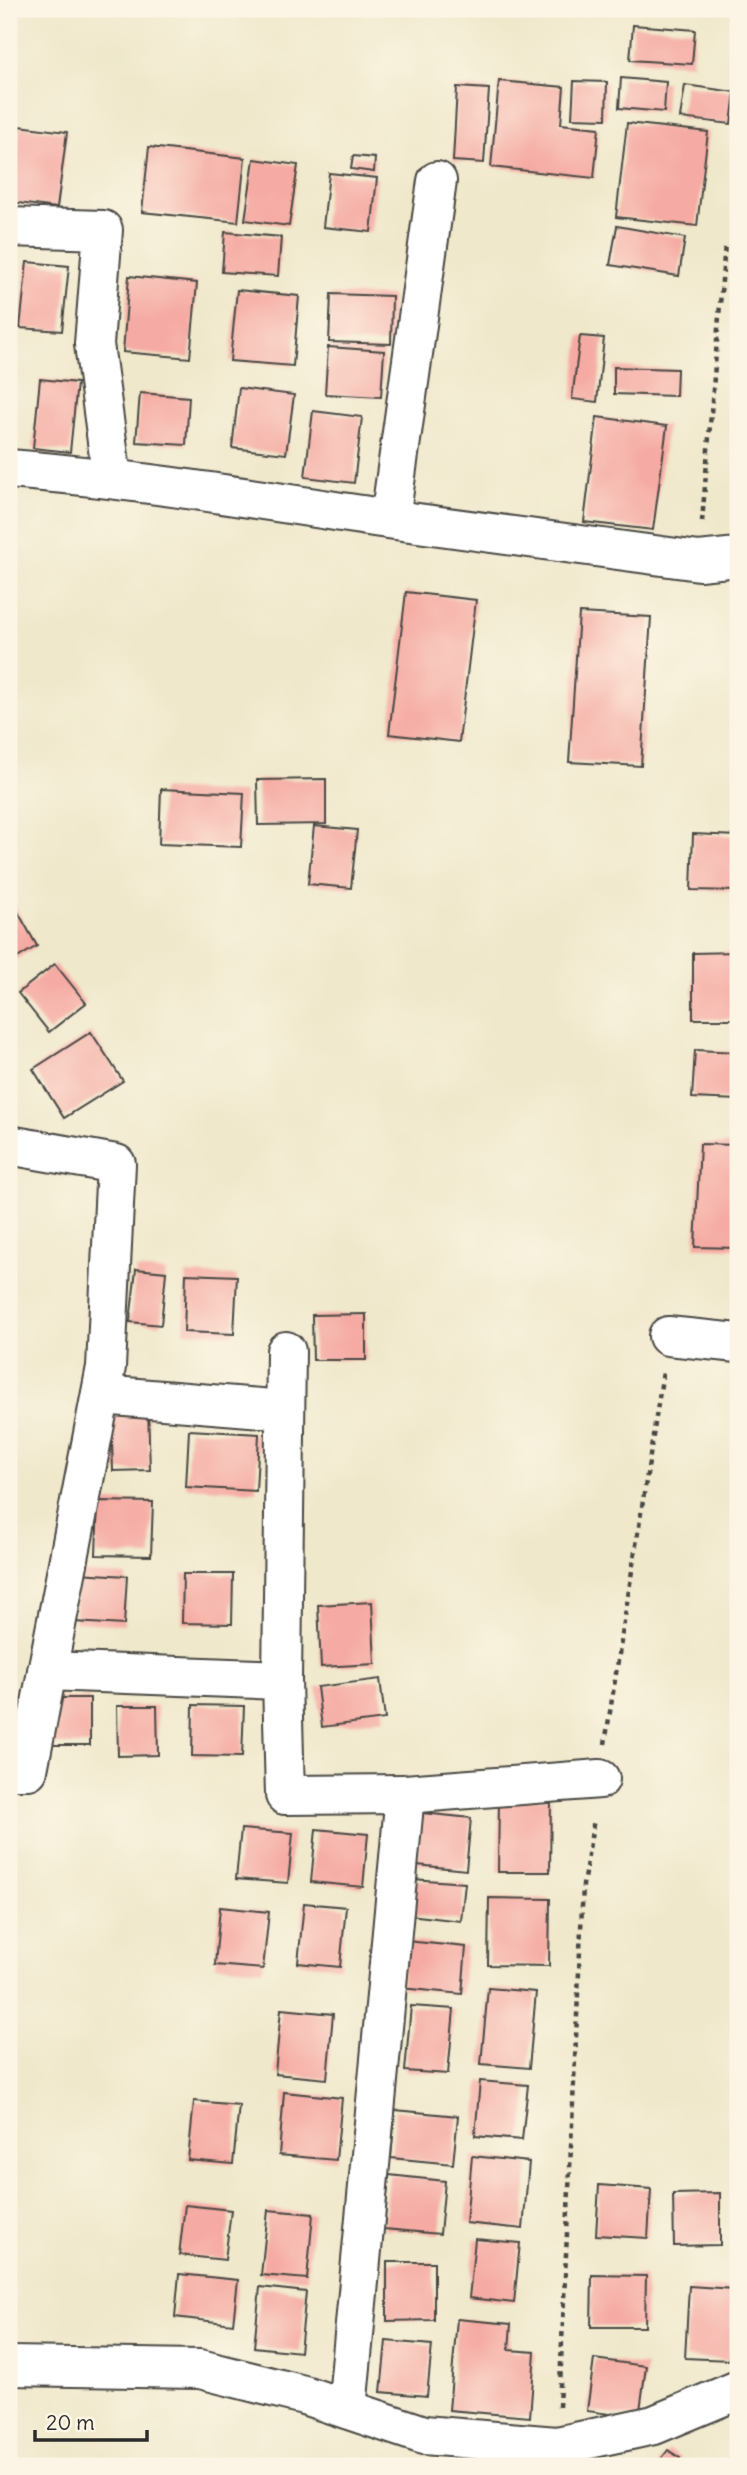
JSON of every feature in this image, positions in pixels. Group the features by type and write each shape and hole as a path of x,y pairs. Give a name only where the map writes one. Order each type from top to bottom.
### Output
{"street":[{"path":"390,519 437,181"},
{"path":"9,227 103,230 94,344 112,479"},
{"path":"9,469 112,479 699,561 738,557"},
{"path":"9,1145 116,1164 106,1367 28,1770 9,1770"},
{"path":"668,1336 738,1343"},
{"path":"286,1351 282,1680 285,1795 405,1794 600,1779"},
{"path":"101,1395 285,1410"},
{"path":"47,1671 282,1680"},
{"path":"347,2409 405,1794"},
{"path":"9,2366 201,2369 304,2395 424,2435 557,2446 653,2425 738,2390"}],"path":[{"path":"699,561 725,244"},
{"path":"557,2446 583,1885 668,1336"}],"building":[{"path":"633,25 695,30 692,64 630,60"},
{"path":"621,78 666,82 664,112 619,108"},
{"path":"499,81 564,87 561,124 599,128 594,178 491,167"},
{"path":"574,81 607,82 606,119 572,118"},
{"path":"685,85 735,92 731,124 680,118"},
{"path":"457,87 489,89 484,163 453,161"},
{"path":"627,123 708,132 697,226 616,217"},
{"path":"19,126 67,132 57,208 10,202"},
{"path":"149,147 245,158 238,222 142,212"},
{"path":"353,156 375,158 374,172 351,169"},
{"path":"254,159 298,165 289,226 245,220"},
{"path":"329,173 377,178 371,232 323,227"},
{"path":"617,226 685,238 679,276 610,265"},
{"path":"225,232 281,237 278,276 222,272"},
{"path":"27,262 69,266 62,331 20,328"},
{"path":"129,276 197,283 190,358 123,352"},
{"path":"237,290 299,296 293,366 230,361"},
{"path":"331,294 392,296 391,344 329,342"},
{"path":"580,336 604,338 597,402 572,399"},
{"path":"328,347 384,351 381,397 325,394"},
{"path":"614,367 677,369 676,396 614,394"},
{"path":"40,379 77,383 70,452 33,448"},
{"path":"239,388 294,395 286,454 232,448"},
{"path":"140,393 189,397 186,445 136,442"},
{"path":"313,411 362,417 354,483 305,477"},
{"path":"597,417 667,426 653,530 584,522"},
{"path":"406,592 476,600 459,742 389,734"},
{"path":"579,613 651,617 641,766 569,762"},
{"path":"326,779 326,824 258,825 257,780"},
{"path":"161,789 244,793 241,847 159,844"},
{"path":"314,826 357,830 351,888 308,884"},
{"path":"693,834 738,836 738,891 691,890"},
{"path":"14,905 37,946 9,963 9,908"},
{"path":"738,952 738,1019 693,1019 693,953"},
{"path":"55,964 86,1003 49,1032 18,993"},
{"path":"91,1032 123,1081 64,1118 33,1069"},
{"path":"695,1050 738,1052 738,1100 692,1098"},
{"path":"700,1144 738,1145 738,1248 695,1247"},
{"path":"136,1269 166,1272 161,1325 130,1322"},
{"path":"186,1274 237,1276 234,1334 184,1332"},
{"path":"366,1314 366,1360 313,1360 312,1315"},
{"path":"148,1409 150,1470 113,1471 111,1410"},
{"path":"189,1430 259,1434 256,1491 186,1487"},
{"path":"98,1501 153,1502 151,1556 96,1555"},
{"path":"77,1573 127,1576 124,1625 74,1622"},
{"path":"183,1574 233,1574 232,1624 182,1623"},
{"path":"372,1602 375,1664 321,1667 318,1605"},
{"path":"380,1679 385,1719 322,1727 317,1687"},
{"path":"52,1698 90,1698 90,1745 53,1745"},
{"path":"193,1705 244,1706 242,1757 192,1756"},
{"path":"117,1706 157,1706 158,1755 118,1756"},
{"path":"499,1798 551,1798 550,1872 498,1872"},
{"path":"422,1813 471,1818 466,1870 417,1865"},
{"path":"241,1829 293,1833 288,1883 236,1879"},
{"path":"316,1829 368,1834 363,1887 311,1882"},
{"path":"412,1879 465,1883 461,1921 409,1915"},
{"path":"489,1898 550,1899 549,1966 488,1965"},
{"path":"304,1903 346,1907 340,1967 298,1963"},
{"path":"220,1907 269,1912 263,1969 215,1965"},
{"path":"406,1941 466,1947 462,1994 401,1988"},
{"path":"488,1988 536,1992 529,2068 481,2064"},
{"path":"411,2006 454,2009 448,2074 405,2071"},
{"path":"281,2009 333,2014 327,2079 275,2074"},
{"path":"480,2081 528,2085 522,2140 475,2136"},
{"path":"284,2092 342,2098 336,2160 279,2155"},
{"path":"194,2101 239,2105 233,2164 188,2160"},
{"path":"395,2110 458,2116 453,2164 391,2158"},
{"path":"472,2156 529,2162 523,2229 466,2223"},
{"path":"389,2175 445,2181 440,2234 384,2229"},
{"path":"599,2185 651,2189 648,2238 596,2235"},
{"path":"720,2193 720,2245 674,2246 673,2194"},
{"path":"185,2205 231,2210 225,2260 179,2255"},
{"path":"268,2210 313,2214 307,2279 261,2275"},
{"path":"475,2239 520,2243 514,2303 469,2298"},
{"path":"387,2262 434,2262 434,2320 387,2321"},
{"path":"179,2274 238,2280 233,2324 175,2317"},
{"path":"592,2275 646,2276 645,2327 591,2327"},
{"path":"689,2286 734,2289 729,2360 685,2358"},
{"path":"260,2287 306,2292 300,2352 254,2347"},
{"path":"457,2319 511,2324 509,2350 535,2352 530,2417 449,2410"},
{"path":"386,2341 432,2345 427,2396 381,2392"},
{"path":"594,2359 646,2366 639,2418 587,2411"},
{"path":"668,2450 680,2458 675,2466 656,2466"}]}
